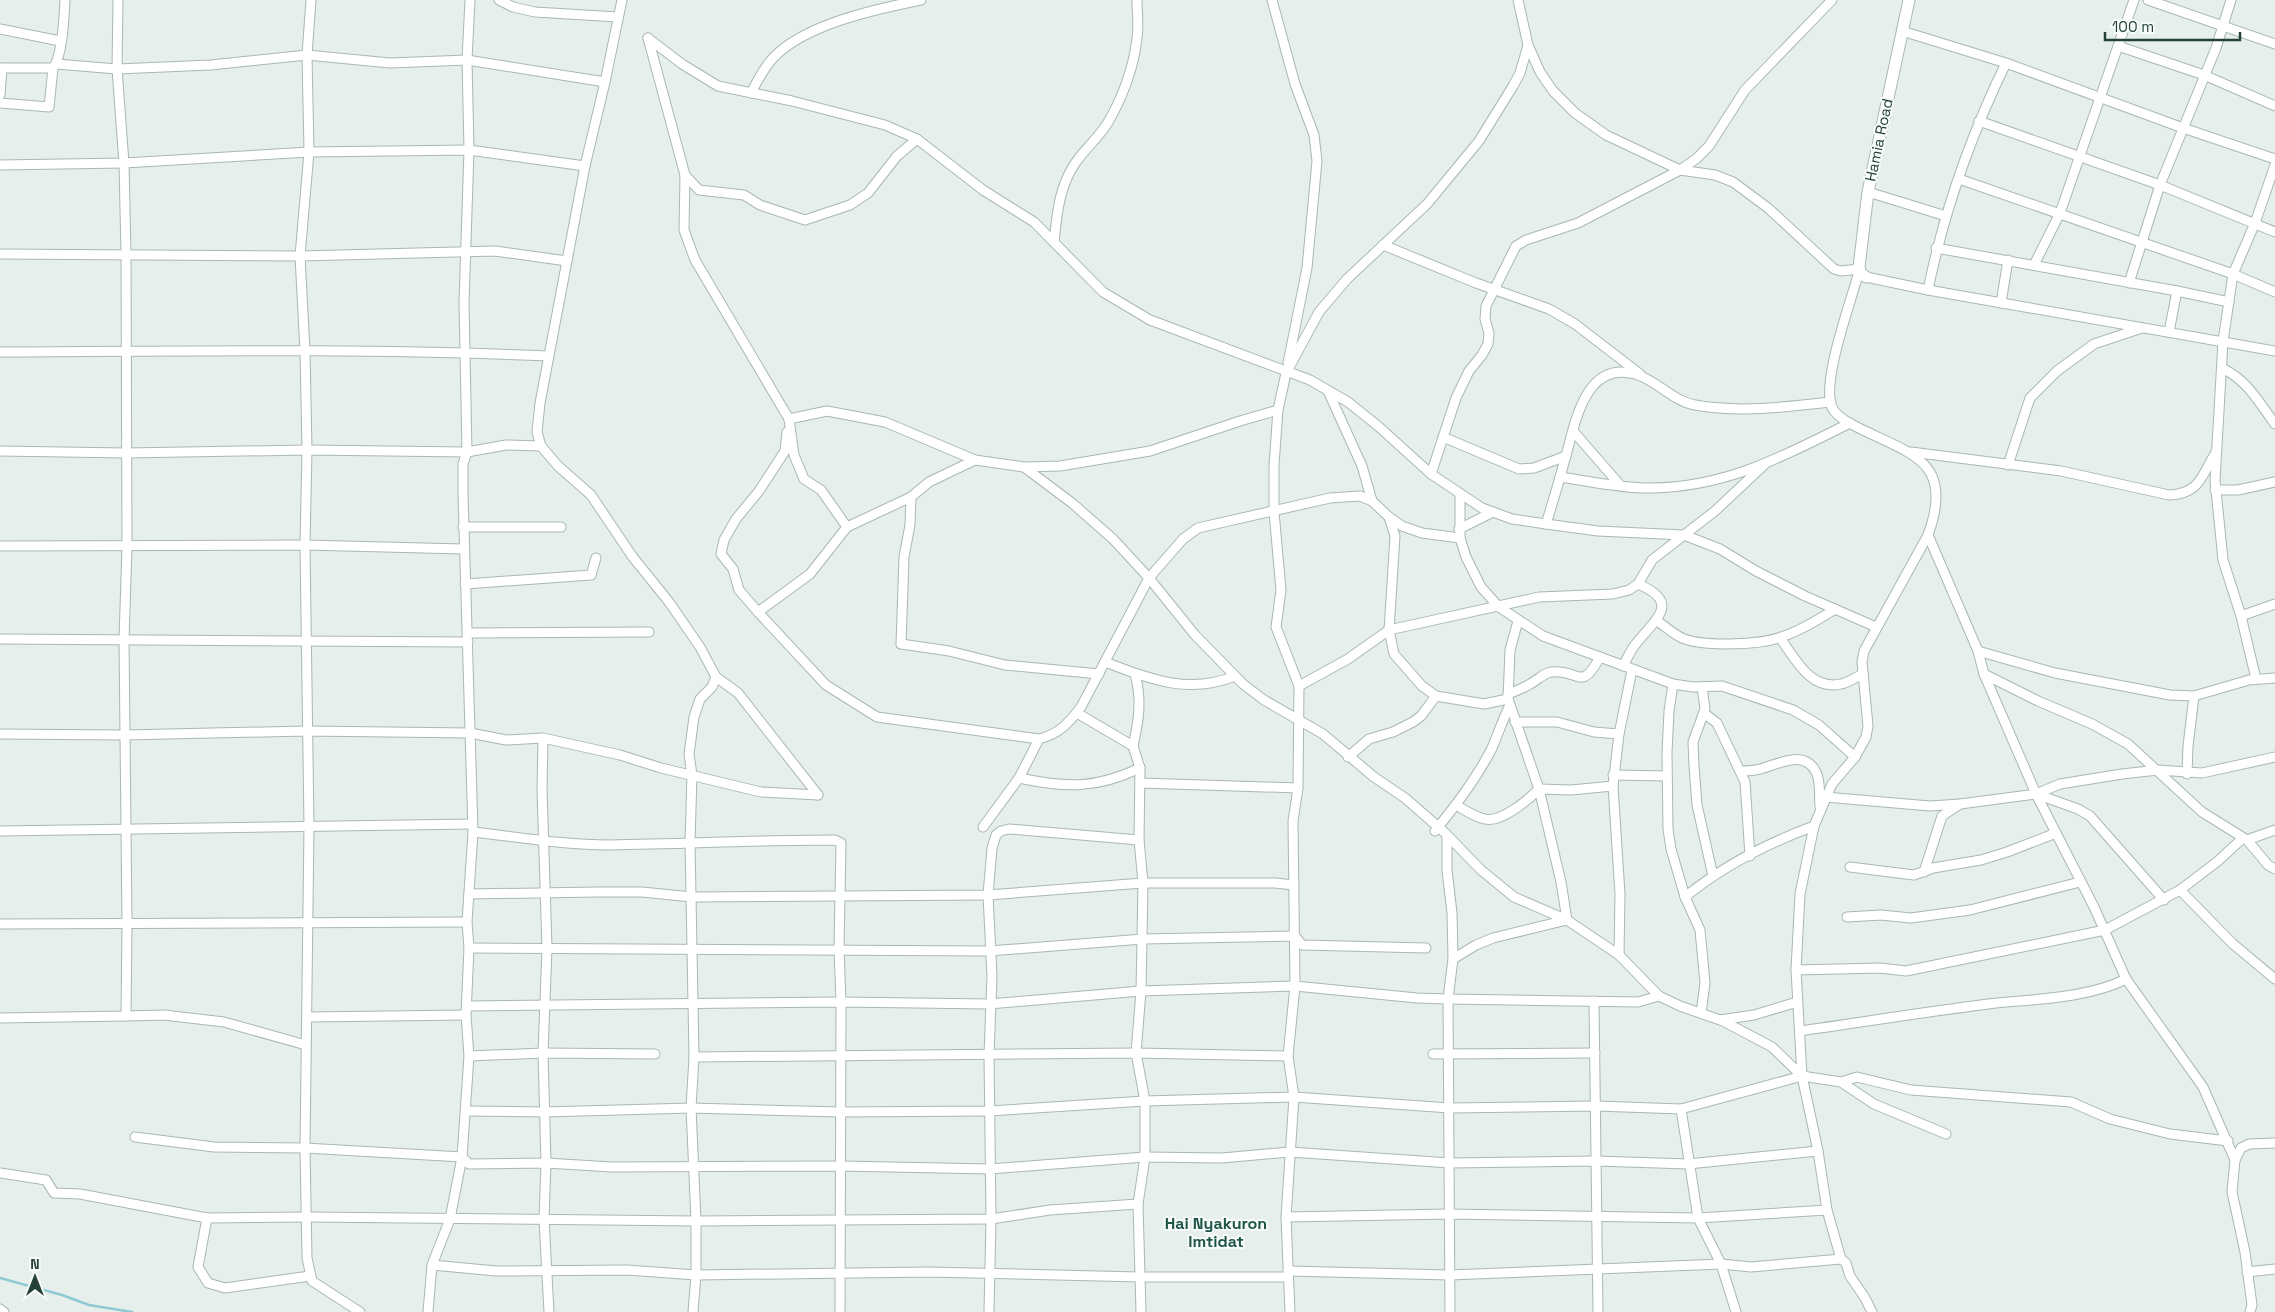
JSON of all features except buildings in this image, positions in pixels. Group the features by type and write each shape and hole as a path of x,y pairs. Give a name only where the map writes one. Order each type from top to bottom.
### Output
{"street":[{"path":"0,103 49,106 65,0"},
{"path":"118,0 117,69 124,163 126,254 127,547 124,639 124,735 127,828 126,1016"},
{"path":"311,0 307,55 310,152 300,256 305,351 307,450 305,545 308,640 309,826 308,1017 304,1148 307,1258 310,1276 326,1290 360,1312"},
{"path":"428,1312 432,1265 450,1219 462,1157 469,1056 467,1010 469,948 467,922 472,828 468,637 463,549 463,464 467,452 464,253 469,150 467,60 470,0"},
{"path":"499,0 512,7 534,12 618,17"},
{"path":"0,734 124,735 307,731 470,733 506,740 543,738 761,792 818,795 738,693 716,677 700,647 669,602 632,556 591,495 558,466 541,446 537,432 537,420 584,166 606,82 622,0"},
{"path":"751,93 761,73 772,58 786,45 822,26 921,0"},
{"path":"1054,242 1058,203 1066,182 1076,161 1106,125 1120,100 1129,74 1137,38 1137,0"},
{"path":"1272,0 1295,84 1314,136 1317,161 1307,268 1278,410 1274,455 1274,512 1281,590 1276,627 1299,686 1298,788 1293,821 1295,986 1288,1056 1294,1097 1286,1217 1290,1312"},
{"path":"1518,0 1528,45 1540,72 1553,91 1575,113 1606,135 1680,170 1714,175 1733,182 1768,208 1834,269 1862,272 1928,290 2275,351"},
{"path":"1431,474 1459,392 1469,371 1488,344 1489,333 1484,312 1516,246 1520,242 1578,223 1680,170 1696,159 1709,146 1745,90 1832,0"},
{"name":"Hamia Road","path":"1862,272 1868,192 1909,0"},
{"path":"2034,265 2060,213 2134,0"},
{"path":"2148,0 2275,44"},
{"path":"2129,283 2160,185 2204,75 2231,0"},
{"path":"0,29 60,41"},
{"path":"1902,31 2006,63 2183,128 2275,159"},
{"path":"846,527 821,490 804,479 794,454 789,419 695,260 684,230 685,175 648,38 682,64 718,86 792,101 885,126 917,139 983,190 1034,222 1103,292 1150,320 1286,373 1310,380 1328,390 1348,402 1378,426 1431,474 1482,508 1512,519 1598,531 1684,535 1720,549 1756,571 1876,627"},
{"path":"1286,373 1319,312 1347,279 1427,204 1479,141 1520,73 1528,45"},
{"path":"2118,46 2204,75 2275,106"},
{"path":"0,95 1,68 55,66 117,69 212,65 307,55 390,63 467,60 606,82"},
{"path":"1928,290 1936,248 1978,121 2006,63"},
{"path":"1978,121 2160,185 2275,232"},
{"path":"685,175 699,190 744,195 760,205 805,220 850,205 868,193 897,156 917,139"},
{"path":"0,165 124,163 310,152 469,150 584,166"},
{"path":"2256,679 2241,616 2223,560 2215,490 2223,342 2234,274 2255,223 2275,165"},
{"path":"1959,179 2234,274 2275,292"},
{"path":"1868,192 1946,216"},
{"path":"1383,245 1476,284 1533,302 1562,316 1646,378 1674,397 1693,405 1725,408 1831,402"},
{"path":"1936,248 2229,302"},
{"path":"0,254 300,256 495,251 566,261"},
{"path":"2000,303 2008,260"},
{"path":"1862,272 1830,378 1831,406 1843,420 1910,452 1924,462 1934,483 1935,514 1928,535 1864,651 1862,674 1868,726 1862,747 1832,784 1814,826 1800,894 1796,970 1802,1076 1818,1151 1827,1210 1842,1259 1846,1263 1850,1276 1865,1298 1871,1312"},
{"path":"2169,332 2177,291"},
{"path":"2008,465 2030,398 2057,371 2094,344 2143,327"},
{"path":"0,352 465,352 549,356"},
{"path":"2222,368 2238,376 2248,385 2275,424"},
{"path":"1546,524 1578,410 1587,392 1597,381 1612,373 1625,372 1646,378"},
{"path":"1328,390 1362,466 1372,500"},
{"path":"789,419 827,411 885,422 975,460 1024,467 1060,466 1150,451 1278,410"},
{"path":"789,419 785,451 759,491 736,518 724,540 721,554 733,568 739,590 826,685 877,717 1039,739 1052,736 1069,723 1099,674 1149,578 1183,539 1198,528 1226,520 1274,512 1346,496 1360,496 1372,500 1389,517 1402,526 1422,533 1460,533 1493,512"},
{"path":"1560,477 1650,488 1696,485 1740,475 1764,466 1850,423"},
{"path":"1573,431 1620,484"},
{"path":"1443,437 1518,469 1534,468 1566,456"},
{"path":"0,451 126,453 307,450 467,452 506,445 541,446"},
{"path":"1910,452 2061,471 2169,495 2182,495 2196,487 2217,450"},
{"path":"758,612 810,574 846,527 911,497 929,482 975,460"},
{"path":"1299,686 1348,659 1389,630 1539,597 1612,594 1629,590 1638,584 1652,560 1715,511 1764,466"},
{"path":"1024,467 1072,503 1114,539 1149,578 1195,635 1253,693 1323,734 1348,757 1405,798 1481,870 1514,896 1567,920 1619,956 1659,996 1720,1020 1772,1047 1802,1076"},
{"path":"2215,490 2238,490 2275,482"},
{"path":"1460,494 1460,533 1466,557 1481,588 1499,607 1518,621 1543,636 1673,684 1702,687 1722,686 1793,710 1819,725 1855,757"},
{"path":"911,497 910,525 904,557 901,644 949,652 1005,665 1099,674"},
{"path":"1389,517 1395,536 1389,630 1394,654 1422,686 1436,696 1484,704 1509,700 1542,675 1552,672 1583,677 1588,675 1600,657"},
{"path":"463,528 561,527"},
{"path":"1928,535 1978,651 1984,674 2036,794 2104,930 2126,979 2203,1087 2236,1160"},
{"path":"0,546 305,545 463,549"},
{"path":"465,584 591,575 596,558"},
{"path":"1619,956 1620,894 1612,786 1613,775 1627,668 1634,646 1662,612 1662,601 1651,589 1638,584"},
{"path":"2241,616 2275,604"},
{"path":"1656,621 1682,638 1701,643 1751,642 1780,638 1815,622 1836,609"},
{"path":"1518,621 1510,650 1509,700 1540,790 1560,874 1567,920"},
{"path":"0,639 308,640 649,632"},
{"path":"1780,638 1800,667 1812,679 1828,685 1842,684 1862,674"},
{"path":"1978,651 2055,673 2170,695 2194,696 2256,679 2275,678"},
{"path":"1105,662 1136,674 1194,686 1215,684 1235,676"},
{"path":"1136,674 1140,701 1133,746 1140,768 1139,840 1142,882 1142,991 1136,1054 1145,1101 1145,1157 1138,1204 1140,1312"},
{"path":"1984,674 2038,701 2102,729 2128,744 2202,812 2245,839 2268,865 2275,869"},
{"path":"693,1312 696,1275 696,1221 691,1108 694,1057 690,842 692,774 689,754 694,717 700,699 712,687 716,677"},
{"path":"1673,684 1669,711 1668,829 1671,849 1685,897 1700,930 1704,983 1701,1013"},
{"path":"1702,687 1704,714 1693,742 1694,766 1697,805 1713,876"},
{"path":"1348,757 1369,739 1393,732 1413,722 1431,705 1436,696"},
{"path":"2187,774 2188,746 2194,696"},
{"path":"1435,831 1471,784 1491,749 1509,700"},
{"path":"1076,713 1133,746"},
{"path":"1704,714 1717,723 1745,782 1750,856"},
{"path":"1515,722 1557,722 1594,732 1619,734"},
{"path":"543,738 543,840 547,948 543,1053 546,1163 544,1219 549,1312"},
{"path":"984,827 1019,778 1039,739"},
{"path":"1825,797 1930,806 1960,804 2036,794 2060,784 2076,781 2158,770 2187,774 2206,773 2275,757"},
{"path":"1740,771 1759,770 1786,759 1800,760 1811,765 1817,773 1820,811"},
{"path":"1019,778 1042,784 1091,785 1122,777 1140,768"},
{"path":"1613,775 1667,776"},
{"path":"1140,783 1298,788"},
{"path":"1456,805 1487,820 1511,811 1540,790 1571,790 1612,786"},
{"path":"2036,794 2078,809 2090,816 2164,900"},
{"path":"1924,872 1942,816 1960,804"},
{"path":"0,831 309,826 472,828 543,840 609,845 690,842 839,841 842,847 839,949 841,1002 840,1312"},
{"path":"1685,897 1713,876 1793,834 1814,826"},
{"path":"989,1312 988,1273 991,1219 988,1055 989,1004 992,976 989,950 988,895 992,848 996,835 1001,831 1009,829 1139,840"},
{"path":"1796,970 1880,968 1906,970 2104,930 2180,890 2245,839 2275,830"},
{"path":"1850,867 1914,875 1934,868 1981,860 2007,852 2056,832"},
{"path":"1447,836 1447,870 1452,912 1452,959 1448,999 1450,1312"},
{"path":"469,894 642,892 692,896 988,895 1142,882 1275,883 1294,885"},
{"path":"1847,917 1881,915 1911,918 1970,910 2080,882"},
{"path":"2180,890 2233,944 2275,979"},
{"path":"1452,959 1476,945 1493,938 1567,920"},
{"path":"0,924 467,922"},
{"path":"469,948 989,950 1142,939 1295,936"},
{"path":"1295,936 1302,945 1426,948"},
{"path":"1800,1031 1939,1010 2085,992 2126,979"},
{"path":"308,1017 467,1010 544,1004 841,1002 989,1004 1142,991 1295,986 1417,998 1448,999 1638,1002 1659,996"},
{"path":"1594,1001 1598,1312"},
{"path":"1720,1020 1754,1015 1797,1002"},
{"path":"0,1018 164,1015 224,1022 306,1045"},
{"path":"469,1056 543,1053 655,1054"},
{"path":"1433,1054 1594,1053"},
{"path":"694,1057 1136,1054 1288,1056"},
{"path":"466,1111 544,1112 691,1108 840,1112 989,1111 1145,1101 1294,1097 1450,1108 1596,1106 1681,1109 1802,1076 1841,1082 1874,1104 1946,1134"},
{"path":"1841,1082 1857,1077 1911,1090 2071,1102 2110,1119 2170,1134 2228,1141"},
{"path":"1681,1109 1688,1164 1698,1218 1722,1264 1736,1312"},
{"path":"135,1137 214,1147 304,1148 462,1157 468,1164 546,1163 612,1167 841,1166 990,1169 1145,1157 1222,1158 1290,1152 1450,1162 1688,1164 1818,1151"},
{"path":"2250,1312 2252,1305 2245,1252 2232,1192 2236,1160 2240,1148 2249,1144 2275,1143"},
{"path":"0,1173 46,1180 54,1193 80,1194 207,1218 307,1216 696,1221 991,1219 1050,1210 1138,1204"},
{"path":"1286,1217 1449,1214 1698,1218 1827,1210"},
{"path":"207,1218 198,1267 208,1283 225,1288 310,1276"},
{"path":"432,1265 496,1271 626,1270 696,1275 839,1272 1140,1277 1288,1274 1450,1275 1722,1264 1751,1267 1842,1259"},
{"path":"2247,1272 2275,1269"},
{"path":"0,1309 4,1312"}],"waterway":[{"path":"0,1278 62,1295 89,1305 132,1312"}],"district":[{"name":"Hai Nyakuron Imtidat","path":"1216,1232"}]}
